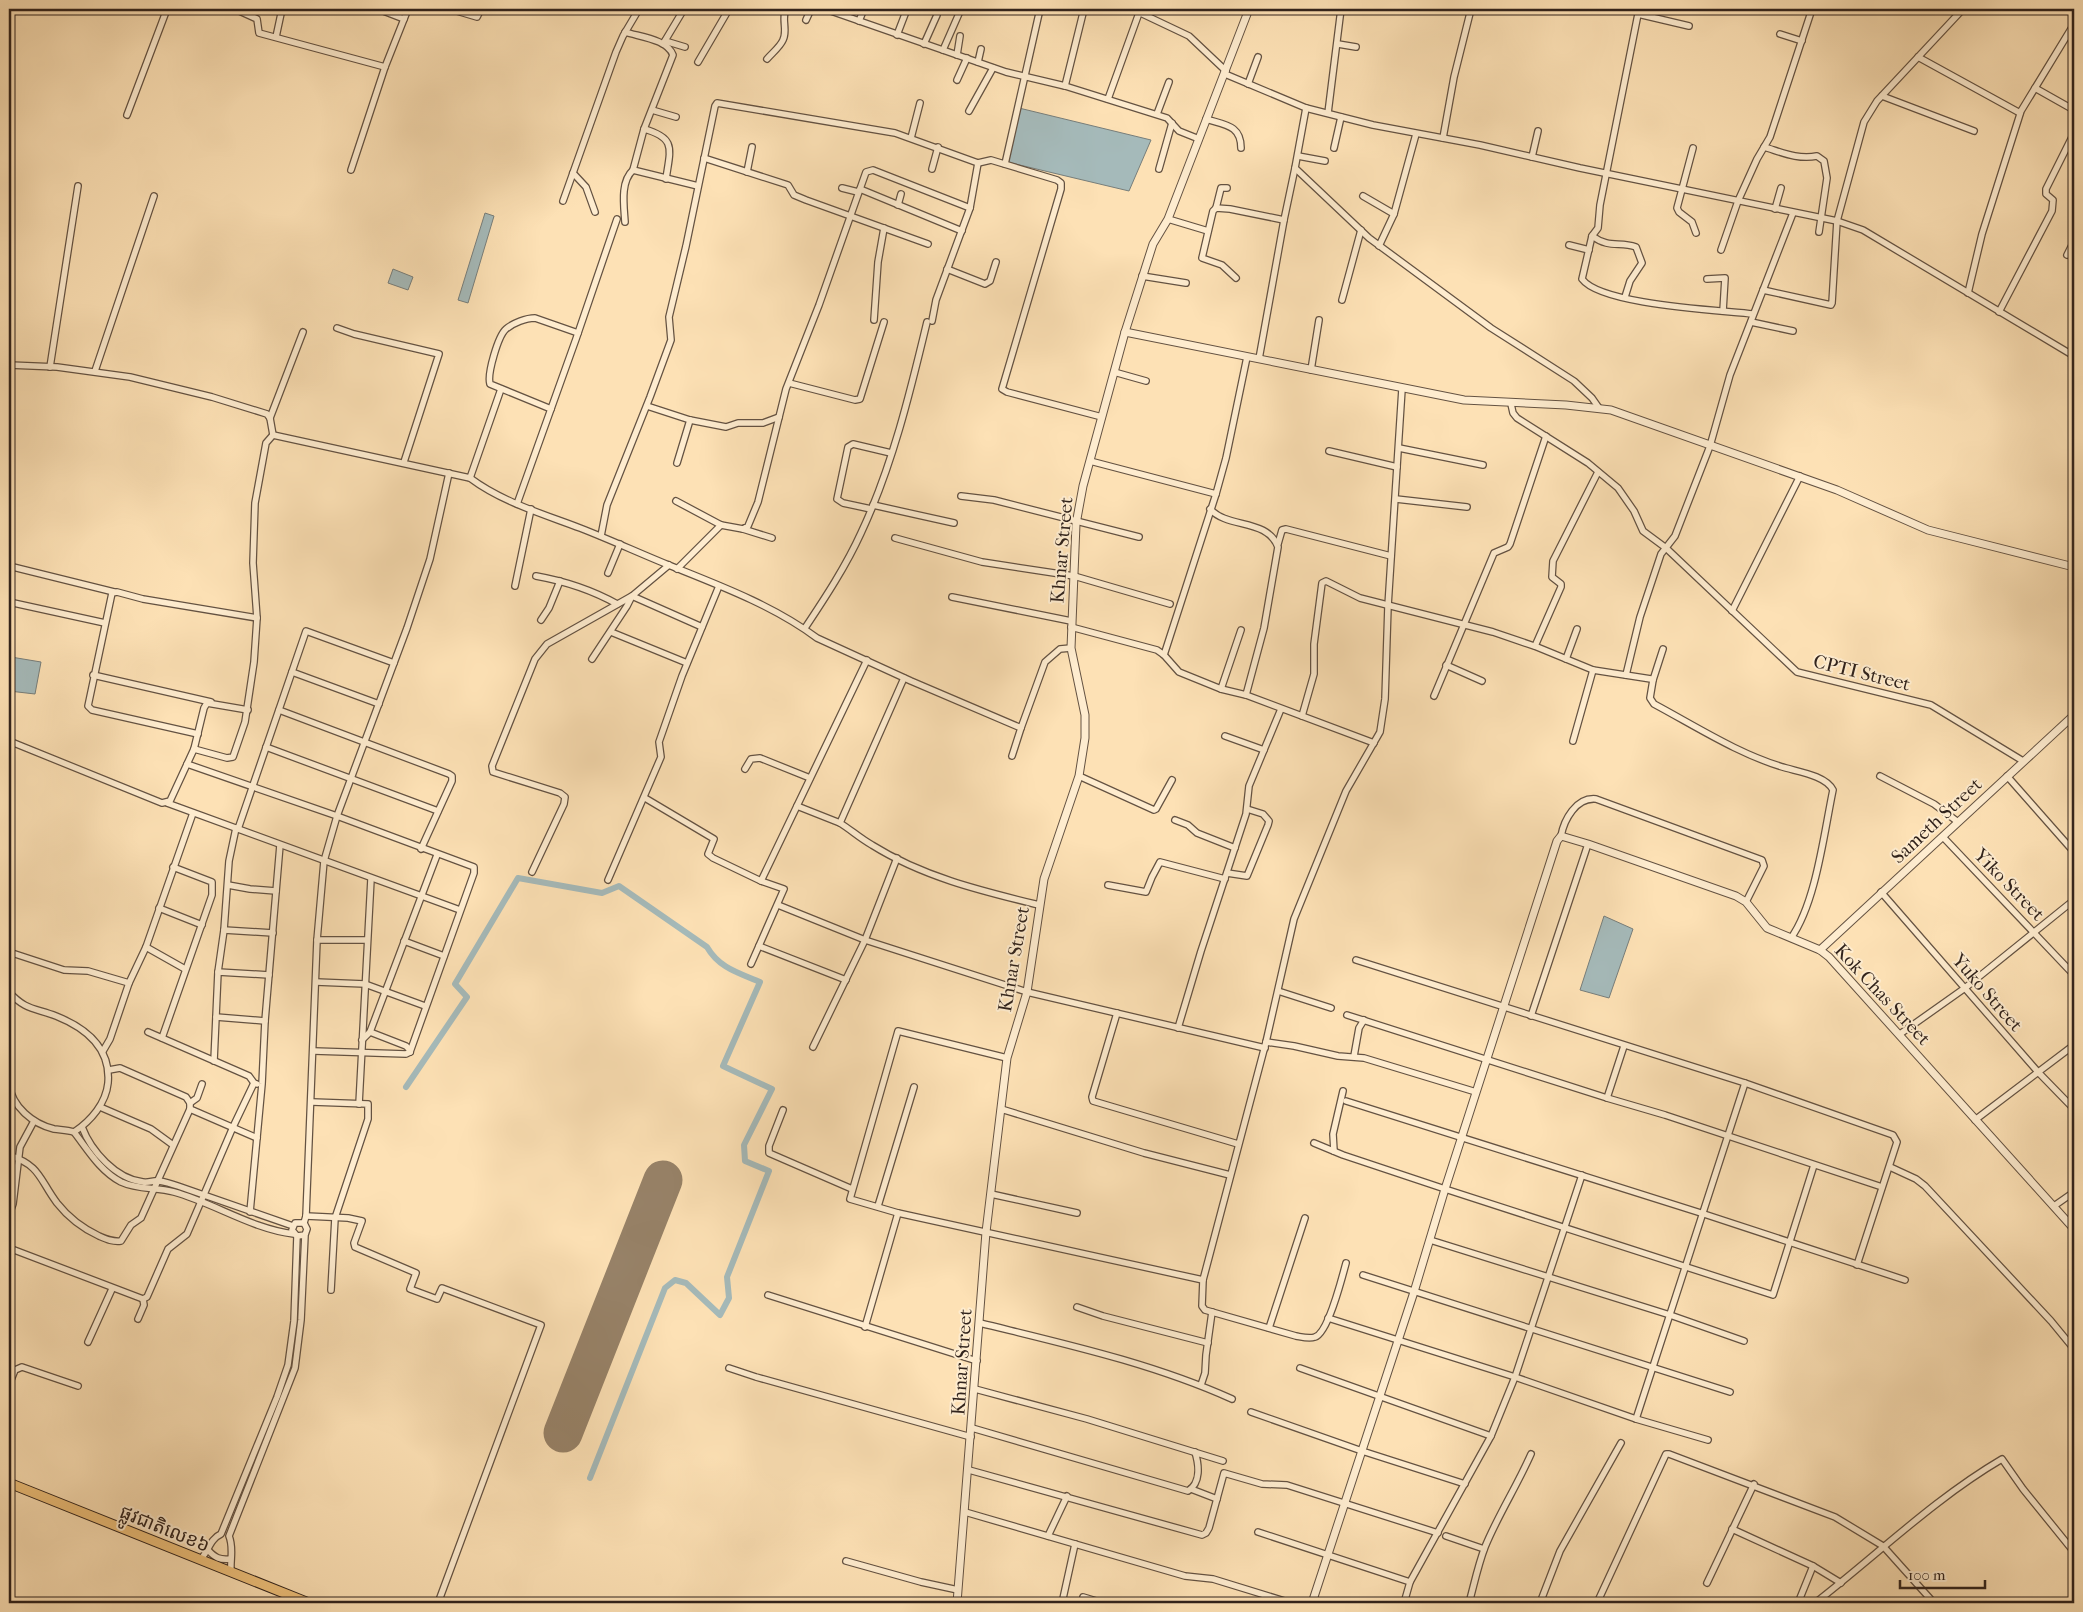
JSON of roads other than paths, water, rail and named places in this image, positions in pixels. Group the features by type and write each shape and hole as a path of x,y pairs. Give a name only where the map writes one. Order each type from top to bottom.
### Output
{"highway":[{"name":"ផ្លូវជាតិលេខ៦","path":"9,1483 309,1603"}],"street":[{"path":"127,115 167,9"},
{"path":"235,9 257,19 259,32 385,66"},
{"path":"276,37 282,9"},
{"path":"378,9 404,19"},
{"path":"351,170 385,66 408,9"},
{"path":"450,9 477,17 482,9"},
{"path":"563,201 616,52 639,9"},
{"path":"664,43 684,9"},
{"path":"698,62 729,9"},
{"path":"767,58 783,40 785,30 783,16 786,9"},
{"path":"806,20 810,9"},
{"path":"825,9 993,68 1108,98 1157,114 1167,118 1179,131 1199,139"},
{"path":"859,21 864,9"},
{"path":"897,35 907,9"},
{"path":"924,44 936,15 936,9"},
{"path":"943,50 961,9"},
{"path":"1005,164 1040,9"},
{"path":"1065,86 1084,9"},
{"path":"1132,9 1190,36 1225,73 1306,108 1416,134 1480,145 1681,190 1837,221 1863,230 2074,356"},
{"name":"Khnar Street","path":"957,1603 969,1470 986,1232 1007,1058 1027,992 1044,879 1079,776 1085,738 1084,715 1071,648 1077,520 1090,461 1142,276 1153,244 1168,219 1249,9"},
{"path":"1328,113 1341,9"},
{"path":"1443,138 1454,77 1471,9"},
{"path":"1721,250 1738,202 1770,137 1812,9"},
{"path":"1763,290 1831,305 1837,221 1863,126 1882,96 1963,9"},
{"path":"1689,26 1638,12 1606,174 1598,228 1592,236 1588,250 1582,275 1583,281 1606,292 1672,307 1753,314"},
{"path":"1108,98 1139,13"},
{"path":"1968,293 1982,234 2020,113 2074,24"},
{"path":"625,32 685,47"},
{"path":"1780,34 1802,41"},
{"path":"957,55 960,36"},
{"path":"625,222 624,191 629,174 633,170 644,129 673,55 664,43"},
{"path":"1338,44 1356,47"},
{"path":"978,62 982,49"},
{"path":"1248,84 1258,57"},
{"path":"1918,57 2020,113"},
{"path":"957,80 967,58"},
{"path":"969,111 993,68"},
{"path":"1157,114 1169,82"},
{"path":"2035,88 2074,110"},
{"path":"1882,96 1974,131"},
{"path":"601,536 607,505 671,340 669,316 715,106 720,102 843,125 877,129 911,138 978,162 991,160 1057,180 1061,183 1062,189 1002,389 1007,392 1102,417"},
{"path":"911,138 920,103"},
{"path":"1259,359 1306,108"},
{"path":"652,110 676,117"},
{"path":"1334,148 1341,117"},
{"path":"1206,119 1236,130 1241,137 1242,148"},
{"path":"1159,169 1172,123"},
{"path":"644,129 661,135 666,139 670,152 666,179"},
{"path":"1532,157 1538,131"},
{"path":"2000,312 2052,210 2053,200 2046,194 2046,189 2074,133"},
{"path":"1379,246 1394,214 1416,134"},
{"path":"746,172 752,147"},
{"path":"932,169 938,147"},
{"path":"1764,147 1796,157 1809,158 1817,156 1824,161 1828,178 1819,232"},
{"path":"1694,148 1677,208 1679,212 1692,222 1696,233"},
{"path":"1298,156 1325,161"},
{"path":"704,158 788,185 794,195 928,244"},
{"path":"805,628 826,596 861,534 872,507 891,453 936,300 970,208 978,162"},
{"path":"1295,168 1379,246 1491,328 1574,381 1592,398 1599,408"},
{"path":"633,170 698,186"},
{"path":"744,529 748,526 758,502 789,383 866,172 873,170 970,208"},
{"path":"573,172 586,187 595,212"},
{"path":"50,367 78,186"},
{"path":"842,188 859,190 962,231"},
{"path":"1227,188 1221,188 1219,191 1216,208 1212,214 1202,254 1203,259 1222,265 1236,278"},
{"path":"1774,209 1781,188"},
{"path":"898,205 901,194"},
{"path":"95,371 154,196"},
{"path":"1363,196 1394,214"},
{"path":"1216,208 1284,220"},
{"path":"1626,675 1640,617 1661,554 1675,536 1710,446 1730,375 1793,213"},
{"path":"516,504 617,219"},
{"path":"1168,219 1208,231"},
{"path":"874,320 878,262 884,228"},
{"path":"1342,300 1361,230"},
{"path":"1592,236 1600,242 1610,245 1636,247 1642,263 1630,281 1625,297"},
{"path":"2066,256 2074,241"},
{"path":"1569,245 1588,250"},
{"path":"947,269 985,284 990,281 996,262"},
{"path":"1142,276 1186,283"},
{"path":"1706,279 1725,278 1723,311"},
{"path":"551,409 490,384 489,376 501,335 507,328 530,318 578,333"},
{"path":"1311,370 1319,320"},
{"path":"789,383 854,400 860,399 884,322"},
{"path":"1751,322 1793,331"},
{"path":"337,328 354,334 439,354 404,462"},
{"path":"273,435 270,418 303,332"},
{"path":"1125,332 1464,400 1599,408 1628,415 1837,490 1928,530 2074,567"},
{"path":"1164,655 1216,494 1226,458 1247,357"},
{"path":"9,365 95,371 130,377 261,411 270,418"},
{"path":"1114,372 1146,381"},
{"path":"470,478 501,389"},
{"path":"1346,1263 1328,1318 1322,1332 1316,1337 1309,1338 1269,1328 1212,1312 1204,1309 1202,1306 1203,1280 1266,1045 1294,919 1346,791 1380,732 1385,699 1388,606 1402,389"},
{"name":"CPTI Street","path":"1511,404 1514,415 1598,472 1618,488 1634,511 1643,531 1666,548 1797,672 1930,705 2023,761"},
{"path":"647,406 690,420 729,427 738,423 755,424 779,417"},
{"path":"677,463 690,420"},
{"path":"273,435 404,462 470,478 482,487 516,504 601,536 719,586 770,609 805,628 817,638 1021,728"},
{"path":"194,749 227,758 233,757 248,710 257,618 253,563 255,503 266,443 273,435"},
{"path":"1434,696 1494,553 1508,547 1510,544 1546,436"},
{"path":"891,453 853,444 848,447 838,500 843,503 954,523"},
{"path":"1399,448 1483,466"},
{"path":"1329,451 1397,467"},
{"path":"1090,461 1216,494"},
{"path":"1535,646 1562,587 1552,577 1553,561 1598,472"},
{"path":"231,1572 232,1544 229,1536 295,1368 301,1320 305,1235 307,1229 304,1223 306,1216 312,1102 317,940 324,861 337,816 394,663 430,559 449,473"},
{"path":"1732,611 1800,476"},
{"path":"961,496 994,500 1139,537"},
{"path":"1396,499 1467,507"},
{"path":"676,501 720,526 744,529 772,538"},
{"path":"515,586 531,509"},
{"path":"1210,509 1222,518 1260,529 1270,535 1278,544"},
{"path":"677,569 720,526"},
{"path":"1246,695 1264,628 1282,530 1286,529 1391,556"},
{"path":"895,538 982,562 1074,576 1170,604"},
{"path":"608,573 620,544"},
{"path":"9,566 143,599 257,618"},
{"path":"532,872 564,804 565,797 560,793 493,772 492,766 535,660 547,644 632,596 669,566"},
{"path":"536,576 560,581 600,595 617,604"},
{"path":"541,620 550,608 560,581"},
{"path":"1302,716 1314,674 1314,644 1322,582 1326,581 1360,598 1463,624 1535,646 1593,670 1653,680"},
{"path":"608,880 645,798 661,757 659,742 687,663 719,586"},
{"path":"114,592 111,596 93,675 88,704 90,708 198,734"},
{"path":"632,596 702,627"},
{"path":"592,659 632,596"},
{"path":"952,597 1071,624 1157,650 1179,672 1221,689 1246,695 1374,742"},
{"path":"9,602 105,623"},
{"path":"1566,660 1577,628"},
{"path":"1221,689 1240,630"},
{"path":"214,1061 218,972 224,930 229,861 237,829 306,631 394,663"},
{"path":"610,632 687,663"},
{"path":"1012,756 1045,662 1060,649 1071,648"},
{"path":"1662,649 1650,698 1654,704 1764,762 1811,775 1831,785 1834,790 1811,894 1799,927 1790,938"},
{"path":"761,881 867,660"},
{"path":"1446,665 1482,681"},
{"path":"1573,740 1593,670"},
{"path":"292,672 379,704"},
{"path":"93,675 248,710"},
{"path":"840,823 904,678"},
{"path":"235,707 245,700 249,693"},
{"path":"167,803 194,749 204,708 207,703 211,702"},
{"path":"1178,1028 1247,809 1249,786 1281,709"},
{"path":"279,710 450,774 452,781 421,849"},
{"name":"Sameth Street","path":"1820,950 1943,837 2006,776 2073,720"},
{"path":"1225,736 1264,750"},
{"path":"9,742 153,800 167,803 460,910"},
{"path":"266,747 438,811"},
{"path":"745,769 751,759 760,758 810,778"},
{"path":"187,764 337,816 474,868 474,873 410,1052"},
{"path":"1079,776 1154,810 1172,780"},
{"path":"1880,776 1934,804 1958,822"},
{"path":"2006,776 2074,852"},
{"path":"645,798 714,839 708,854 712,858 761,881 784,889 760,946 750,964"},
{"path":"1312,1603 1414,1292 1461,1137 1557,841 1561,836 1563,823 1581,802 1596,799 1762,860 1764,866 1746,902"},
{"path":"797,806 840,823 871,845 947,880 985,892 1040,905"},
{"path":"1108,884 1146,892 1160,862 1226,876 1247,876 1269,821 1264,814 1247,809"},
{"path":"103,1051 110,1039 129,984 146,947 193,813"},
{"path":"1175,820 1188,825 1201,835 1235,848"},
{"name":"Kok Chas Street","path":"1561,836 1736,896 1746,902 1767,928 1820,950 1829,957 1900,1034 2074,1230"},
{"name":"Yiko Street","path":"1943,837 2074,975"},
{"path":"1530,1016 1588,844"},
{"path":"250,1212 258,1138 265,1021 280,845"},
{"path":"362,1040 370,1032 437,855"},
{"path":"813,1048 865,940 896,858"},
{"path":"162,1038 212,895 212,882 173,868"},
{"path":"359,1104 372,879"},
{"path":"228,885 276,891"},
{"name":"Yuko Street","path":"1881,892 2038,1072 2074,1109"},
{"path":"1900,1034 1965,988 2074,900"},
{"path":"778,905 865,940 1027,992 1178,1028 1266,1045 1294,1046 1338,1056 1354,1056 1476,1092"},
{"path":"159,908 202,924"},
{"path":"224,930 273,933"},
{"path":"317,940 367,940"},
{"path":"404,941 444,956"},
{"path":"760,946 846,980"},
{"path":"146,947 185,969"},
{"path":"9,952 64,970 88,971 129,984"},
{"path":"1356,960 1745,1083 1893,1135 1897,1142 1857,1265"},
{"path":"218,972 269,976"},
{"path":"316,982 365,984 425,1006"},
{"path":"1278,991 1331,1008"},
{"path":"9,992 30,1009 55,1016 81,1028 103,1051 109,1070 108,1089 100,1107 82,1127 74,1132 54,1129 34,1121 20,1109 10,1093 9,1084"},
{"path":"1117,1013 1092,1097 1093,1100 1238,1144"},
{"path":"1347,1015 1665,1115 1882,1187"},
{"path":"216,1017 265,1021"},
{"path":"1354,1056 1359,1028 1364,1020"},
{"path":"1007,1058 898,1031 850,1199 898,1213 1203,1280"},
{"path":"148,1032 249,1076 254,1083 262,1084"},
{"path":"370,1032 406,1046 410,1049 410,1052"},
{"path":"1975,1120 2074,1045"},
{"path":"1607,1098 1624,1046"},
{"path":"314,1051 406,1054 410,1052"},
{"path":"109,1070 120,1068 186,1097 190,1106 258,1138"},
{"path":"143,1299 147,1297 168,1249 187,1234 254,1083"},
{"path":"1636,1419 1745,1083"},
{"path":"9,1155 19,1159 36,1171 44,1180 56,1202 77,1224 112,1242 121,1242 131,1226 141,1218 159,1181 190,1106 197,1098 202,1084"},
{"path":"878,1206 914,1087"},
{"path":"1334,1151 1333,1134 1343,1091"},
{"path":"1346,1101 1704,1214 1905,1280"},
{"path":"312,1102 368,1104 368,1119 335,1218 331,1290"},
{"path":"100,1107 151,1130 173,1145"},
{"path":"1001,1109 1144,1153 1230,1175"},
{"path":"783,1110 769,1146 769,1153 852,1189"},
{"path":"9,1215 20,1146 34,1121"},
{"path":"82,1127 91,1144 106,1163 124,1176 143,1182 159,1181 205,1194 250,1212 293,1226"},
{"path":"74,1132 102,1168 121,1182 143,1188 175,1192 275,1230 295,1235 305,1235"},
{"path":"1314,1143 1445,1188 1773,1295 1814,1165"},
{"path":"1890,1167 1916,1179 1925,1186 2052,1321 2074,1349"},
{"path":"1404,1603 1410,1582 1491,1436 1532,1330 1582,1175"},
{"path":"2054,1206 2074,1192"},
{"path":"991,1194 1077,1213"},
{"path":"865,1327 898,1213"},
{"path":"306,1216 362,1221 354,1243 355,1247 416,1273 410,1289 437,1298 442,1288 541,1325 438,1603"},
{"path":"1269,1328 1305,1218"},
{"path":"293,1226 298,1222 304,1223"},
{"path":"201,1559 208,1550 210,1542 221,1534 227,1521 288,1365 294,1321 295,1235 293,1226"},
{"path":"1430,1240 1670,1315 1744,1341"},
{"path":"9,1248 112,1289 143,1299"},
{"path":"1363,1275 1730,1392"},
{"path":"88,1342 112,1289"},
{"path":"768,1295 977,1361"},
{"path":"138,1319 144,1305 143,1299"},
{"path":"1077,1307 1103,1316 1208,1343"},
{"path":"1201,1385 1205,1373 1212,1312"},
{"path":"1328,1318 1515,1377 1636,1419 1708,1440"},
{"path":"980,1323 1146,1367 1201,1385 1232,1399"},
{"path":"288,1365 295,1368"},
{"path":"9,1385 15,1370 22,1367 78,1386"},
{"path":"729,1368 971,1437"},
{"path":"1300,1368 1491,1436"},
{"path":"975,1389 1223,1461"},
{"path":"1251,1412 1362,1451 1465,1484"},
{"path":"972,1428 1188,1491 1191,1489 1217,1499"},
{"path":"1540,1603 1560,1551 1620,1443"},
{"path":"1191,1489 1195,1484 1198,1468 1195,1452"},
{"path":"1469,1603 1484,1549 1504,1505 1531,1454"},
{"path":"1597,1603 1666,1454 1754,1484 1835,1517 1883,1546 1934,1603"},
{"path":"1815,1603 1883,1546 1978,1473 2002,1459 2074,1552"},
{"path":"969,1470 1067,1496 1202,1536 1206,1534 1209,1528 1224,1473 1262,1484 1287,1485 1438,1533"},
{"path":"1707,1583 1754,1484"},
{"path":"1048,1536 1067,1496"},
{"path":"965,1512 1185,1576 1213,1579 1291,1603"},
{"path":"1732,1529 1813,1566 1841,1583"},
{"path":"1258,1532 1410,1582"},
{"path":"1446,1536 1484,1549"},
{"path":"1062,1603 1075,1544"},
{"path":"208,1550 214,1557 222,1560 230,1559"},
{"path":"846,1562 958,1590"},
{"path":"1798,1603 1813,1566"},
{"path":"1082,1597 1103,1603"}],"waterway":[{"path":"406,1087 467,997 455,984 518,878 602,893 619,886 707,947 717,960 724,965 737,973 760,982 723,1066 772,1089 744,1145 745,1161 769,1171 727,1277 729,1298 720,1315 686,1283 675,1280 665,1288 590,1478"}]}
